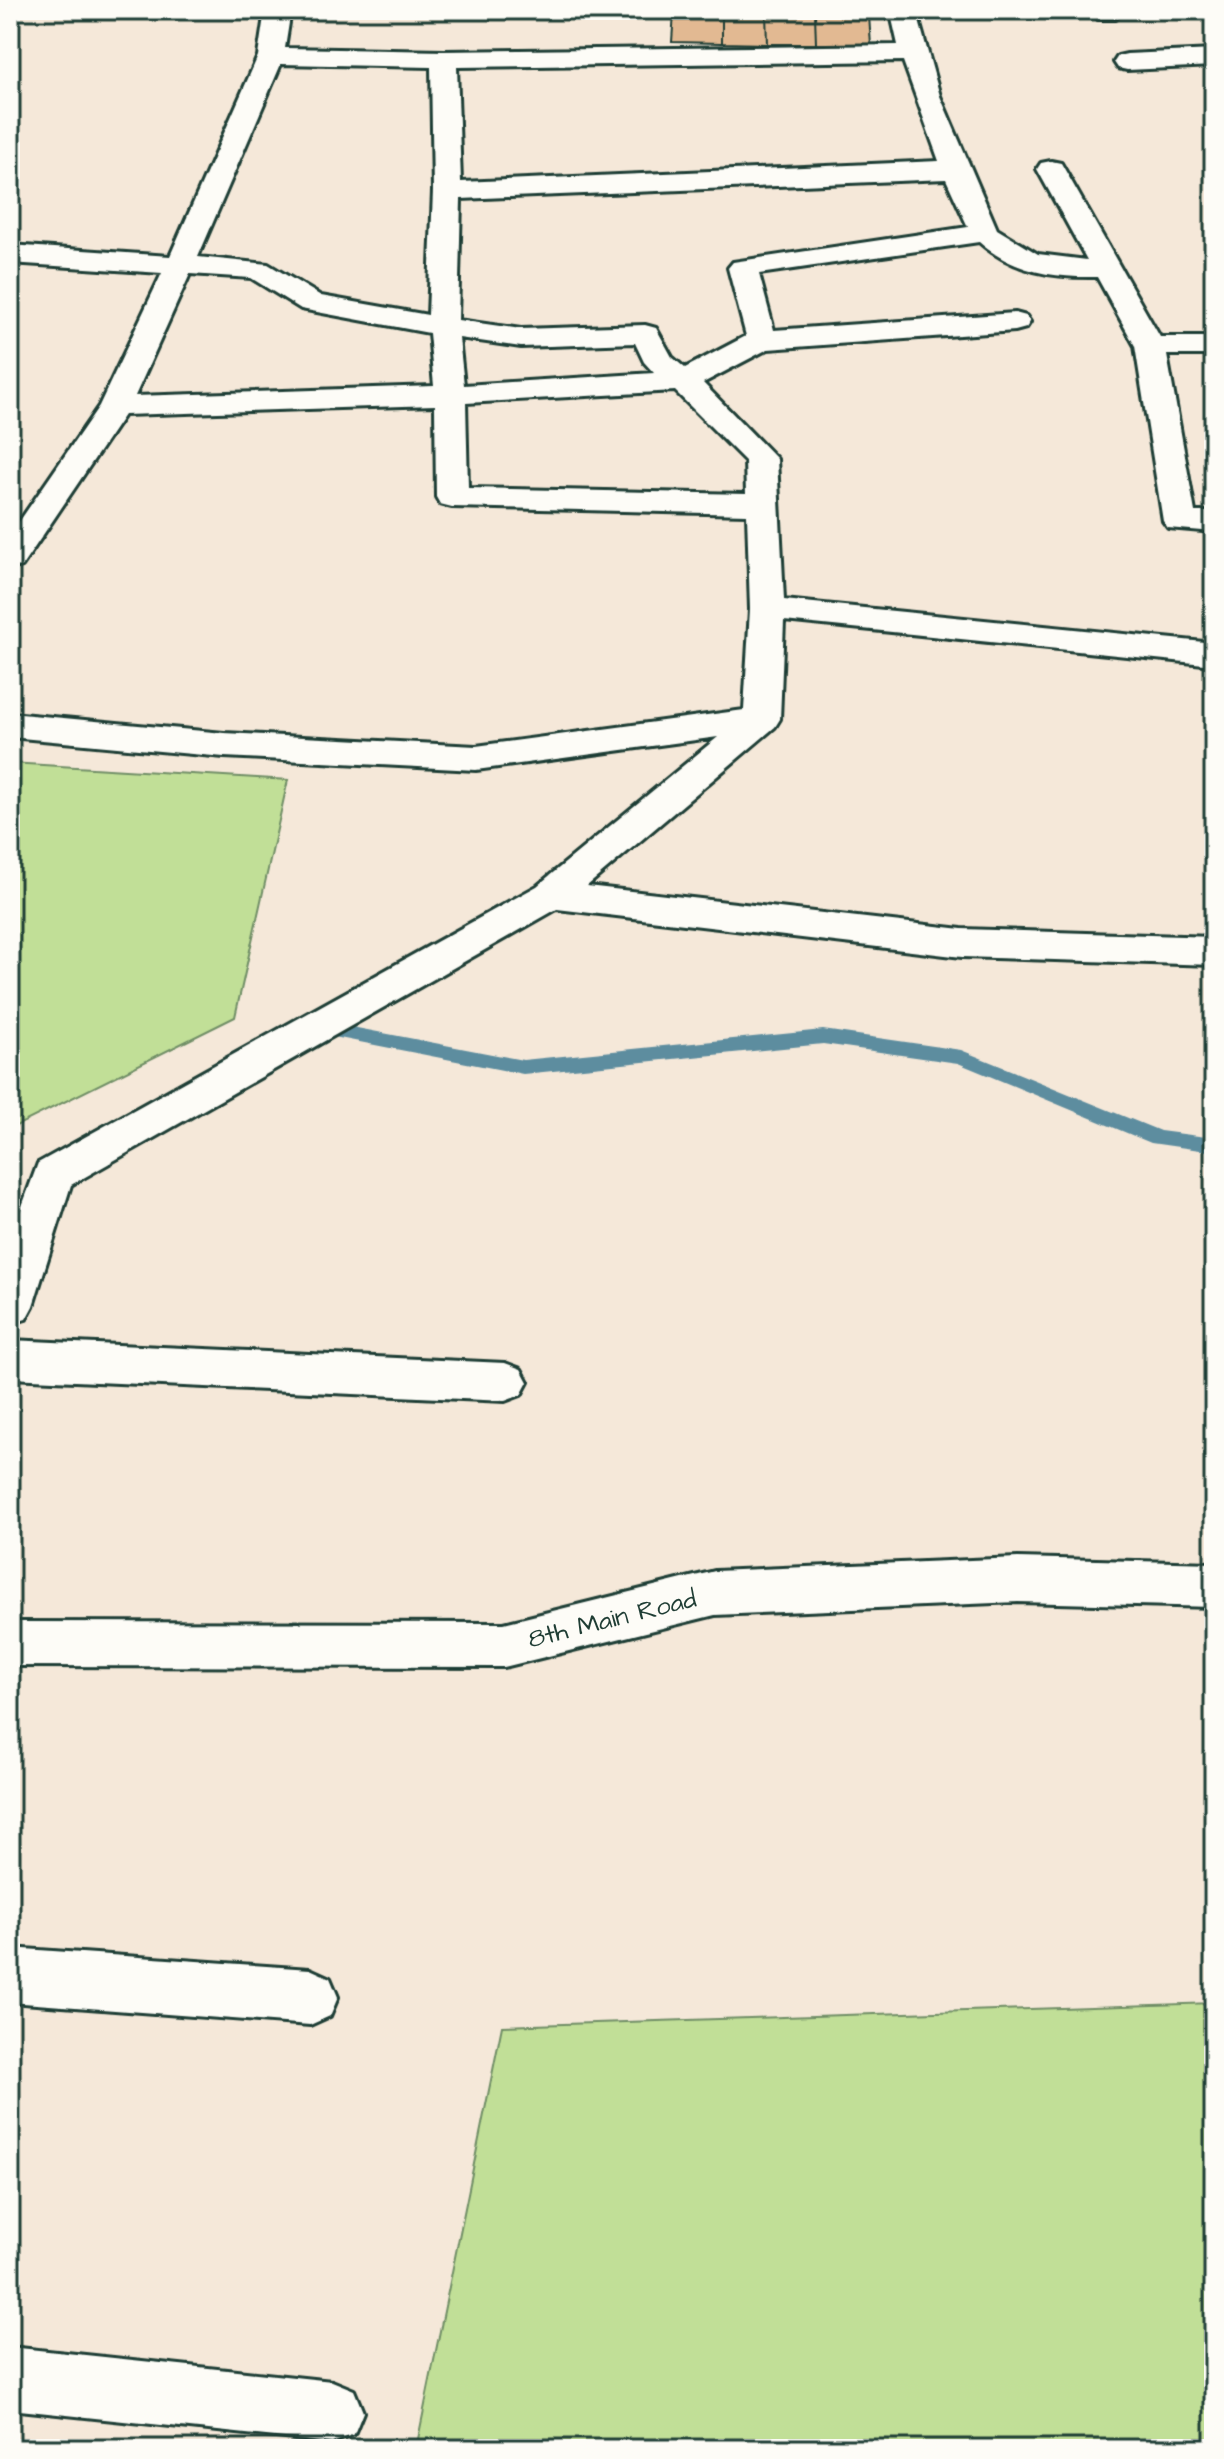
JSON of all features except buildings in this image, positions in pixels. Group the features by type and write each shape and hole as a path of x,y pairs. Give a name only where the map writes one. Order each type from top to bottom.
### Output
{"street":[{"path":"10,559 115,406 227,162 271,56 278,10"},
{"path":"903,10 912,53 936,125 985,233 1004,251 1037,265 1053,269 1107,268"},
{"path":"271,56 444,59 912,53"},
{"path":"1127,62 1214,58"},
{"path":"444,59 447,191 443,327 450,395 452,497 761,504"},
{"path":"447,191 955,169"},
{"path":"1051,169 1150,346 1180,521 1214,522"},
{"path":"762,340 743,268 985,233"},
{"path":"10,254 258,270 312,303 521,338 645,334 659,362 683,381 761,459 767,609 762,719 551,895 53,1175 10,1306"},
{"path":"115,406 450,395 683,381 762,340 1015,322"},
{"path":"1150,346 1214,346"},
{"path":"767,609 1214,654"},
{"path":"10,725 224,745 476,758 762,719"},
{"path":"551,895 962,943 1214,951"},
{"path":"10,1359 505,1382"},
{"name":"8th Main Road","path":"10,1644 504,1645 715,1593 1018,1580 1214,1585"},
{"path":"10,1975 310,1997"},
{"path":"10,2378 332,2412"}],"green space":[{"path":"10,763 288,780 235,1017 10,1129"},
{"path":"1214,2003 1214,2449 416,2449 502,2026"}],"waterway":[{"path":"316,1039 331,1030 523,1067 823,1037 961,1057 1158,1138 1214,1145"},
{"path":"10,1214 45,1194"}]}
